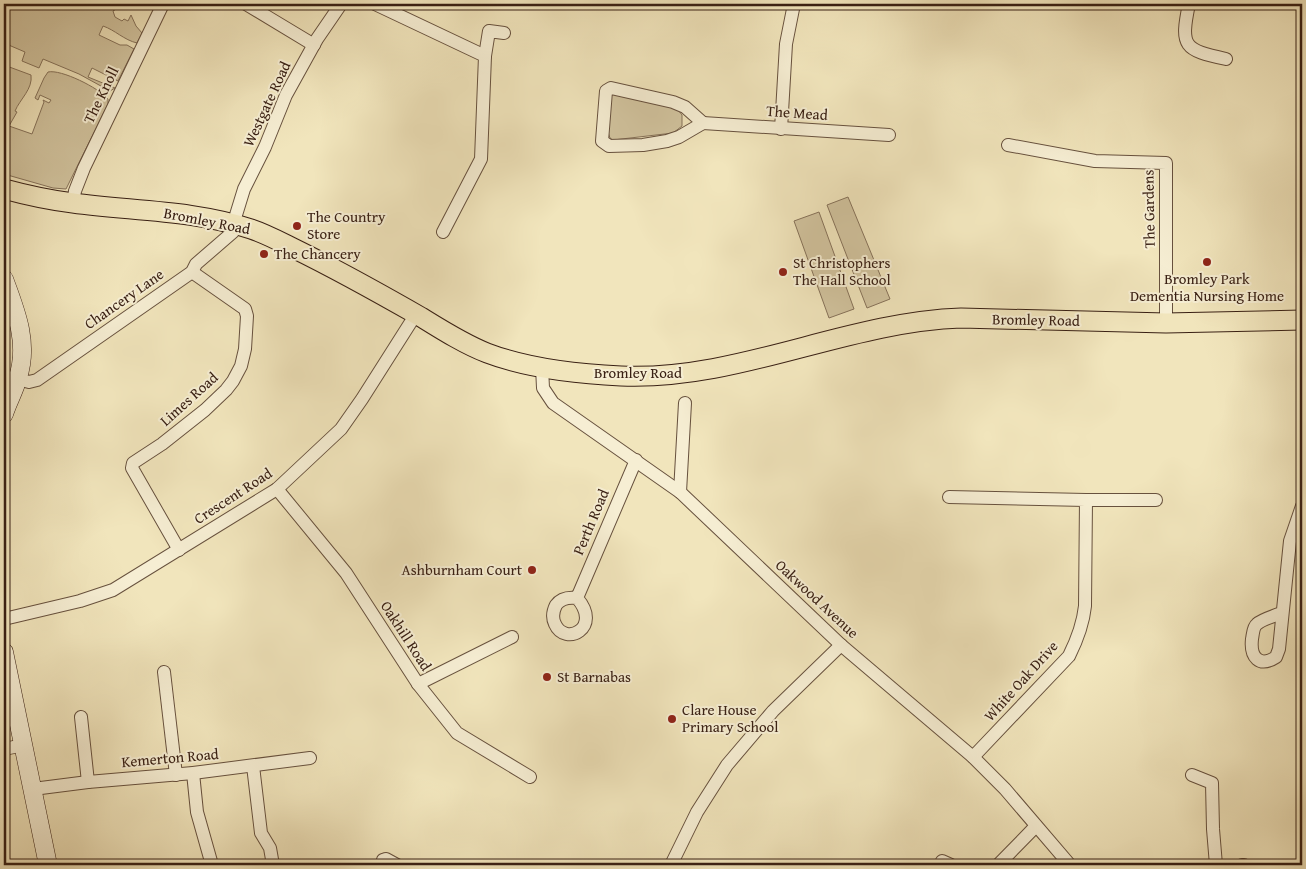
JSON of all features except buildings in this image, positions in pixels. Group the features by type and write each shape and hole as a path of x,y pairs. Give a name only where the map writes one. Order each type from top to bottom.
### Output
{"main road":[{"name":"Bromley Road","path":"4,189 73,203 158,211 235,224 255,230 302,252 480,350 542,367 582,373 621,376 681,374 739,364 885,326 938,319 1166,323 1302,320"},
{"path":"4,279 18,320 23,357 18,379 4,414"},
{"path":"4,652 48,865"}],"street":[{"name":"The Knoll","path":"73,203 75,191 84,168 163,4"},
{"path":"246,4 314,45"},
{"name":"Westgate Road","path":"235,224 244,189 286,95 314,45 341,4"},
{"path":"374,4 485,56"},
{"path":"781,129 786,44 794,4"},
{"path":"1189,4 1185,24 1187,42 1200,54 1226,59"},
{"path":"443,232 481,159 485,56 490,31 504,33"},
{"path":"611,88 673,102 685,107 703,122 679,137 667,141 643,145 609,146 602,141 606,91 611,88"},
{"name":"The Mead","path":"703,122 781,129 889,135"},
{"name":"The Gardens","path":"1008,145 1095,160 1166,163 1166,323"},
{"name":"Chancery Lane","path":"18,379 29,382 37,380 192,272 196,264 233,232 235,224"},
{"name":"Limes Road","path":"179,550 132,468 133,463 180,431 218,398 233,381 241,366 245,348 247,316 245,309 192,272"},
{"name":"Crescent Road","path":"4,619 98,596 128,582 277,489 341,429 416,314"},
{"name":"Oakwood Avenue","path":"542,367 543,388 549,398 680,492 840,645 973,757 1005,789 1070,865"},
{"path":"680,492 685,403"},
{"name":"Perth Road","path":"577,598 636,460"},
{"name":"Oakhill Road","path":"277,489 346,573 418,684 457,734 530,777"},
{"path":"949,497 1156,500"},
{"name":"White Oak Drive","path":"973,757 1069,656 1077,639 1083,621 1085,606 1086,500"},
{"path":"1282,613 1290,541 1302,506"},
{"path":"418,684 512,637"},
{"path":"677,863 697,812 727,765 773,711 840,645"},
{"path":"164,672 176,775"},
{"path":"81,717 88,782"},
{"path":"4,749 24,745"},
{"name":"Kemerton Road","path":"32,789 194,773 310,758"},
{"path":"253,766 261,833 270,848 273,865"},
{"path":"194,773 197,812 212,865"},
{"path":"1192,775 1212,783 1216,865"},
{"path":"998,865 1036,826"},
{"path":"382,865 383,860 386,859 397,865"}],"shaded area":[{"path":"4,4 120,4 113,11 115,17 122,21 124,19 128,21 131,15 142,33 137,43 103,26 99,35 134,49 118,81 92,68 88,77 115,88 110,91 79,74 43,59 39,68 22,61 25,52 4,43"},
{"path":"4,65 31,75 30,85 17,107 15,111 17,112 9,126 32,134 44,102 43,100 49,103 51,100 40,95 38,100 35,98 48,72 62,73 80,80 108,99 108,104 66,189 53,188 4,174"},
{"path":"613,93 675,106 682,115 682,126 673,133 613,140 608,132"},
{"path":"848,197 890,299 867,308 827,205"},
{"path":"819,212 854,309 829,318 794,221"}],"place":[{"name":"The Country Store","path":"297,226"},
{"name":"The Chancery","path":"264,254"},
{"name":"Bromley Park Dementia Nursing Home","path":"1207,262"},
{"name":"St Christophers The Hall School","path":"783,272"},
{"name":"Ashburnham Court","path":"532,570"},
{"name":"St Barnabas","path":"547,677"},
{"name":"Clare House Primary School","path":"672,719"}]}
